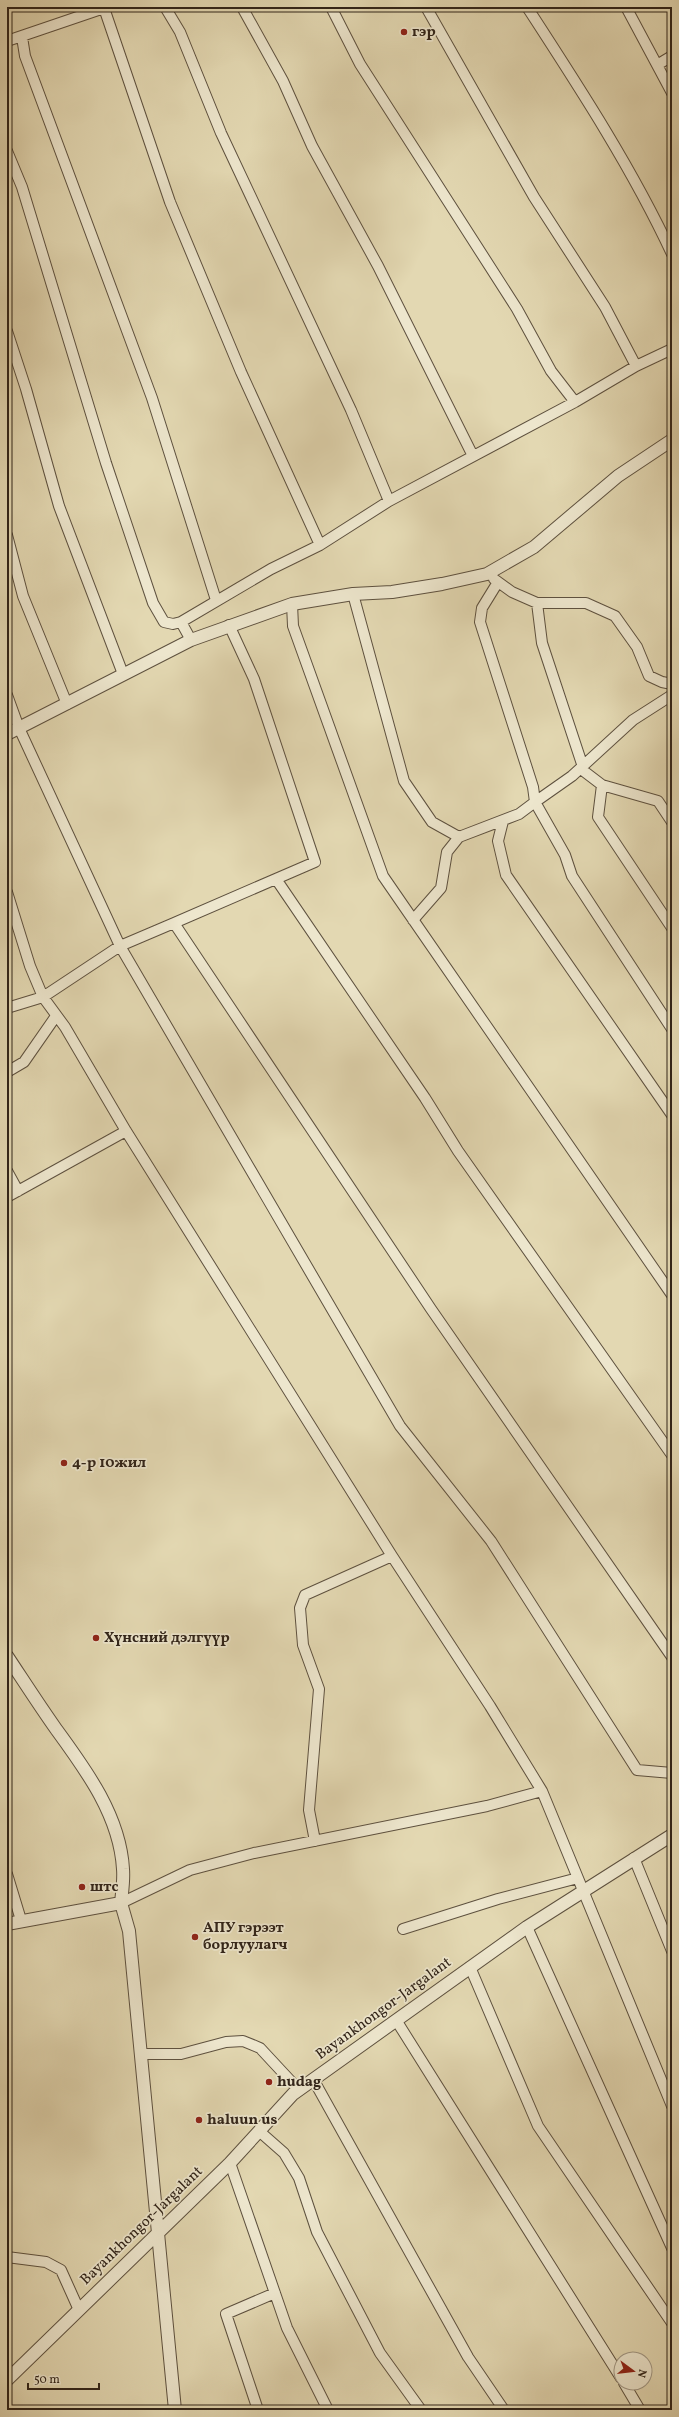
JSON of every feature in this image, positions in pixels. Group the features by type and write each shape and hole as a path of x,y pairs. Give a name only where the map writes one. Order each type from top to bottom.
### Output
{"street":[{"path":"165,7 180,32 221,133 351,410 389,501"},
{"path":"242,7 282,81 312,146 381,272 473,456"},
{"path":"331,7 360,64 517,309 551,371 575,402"},
{"path":"426,7 534,197 605,307 636,366"},
{"path":"527,7 618,152 672,254"},
{"path":"626,7 672,93"},
{"path":"7,41 105,8 170,202 241,372 320,545"},
{"path":"22,37 26,56 152,398 216,600"},
{"path":"657,65 672,56"},
{"path":"7,151 22,187 106,463 153,603 164,622 173,624 182,622 216,600 320,545 389,501 575,402 636,366 672,349"},
{"path":"7,331 26,389 59,506 123,674"},
{"path":"7,734 191,640 229,625 292,604 352,594 392,592 487,574 534,547 618,476 672,440"},
{"path":"7,535 24,596 67,704"},
{"path":"487,574 512,592 537,602 586,603 615,616 637,647 649,676 662,682 672,684"},
{"path":"498,582 482,608 480,622 533,787 535,802 565,855 572,876 672,1029"},
{"path":"352,594 404,781 432,822 459,837"},
{"path":"537,602 542,642 582,768 602,785 658,802 672,822"},
{"path":"292,604 293,626 383,876 672,1295"},
{"path":"182,622 191,640"},
{"path":"7,1008 43,997 120,946 315,862 254,679 229,625"},
{"path":"7,695 19,728 120,946 400,1426 491,1541 637,1770 672,1773"},
{"path":"413,920 441,888 447,852 459,837 519,814 582,768 633,720 670,700"},
{"path":"602,785 598,817 672,928"},
{"path":"502,821 498,841 506,875 672,1115"},
{"path":"276,879 425,1098 458,1151 672,1455"},
{"path":"7,892 30,966 43,997 392,1556 490,1706 542,1791 672,2106"},
{"path":"174,923 431,1309 672,1657"},
{"path":"7,1072 24,1062 56,1016"},
{"path":"7,1197 126,1132"},
{"path":"7,1171 18,1191"},
{"path":"315,1841 309,1810 319,1689 304,1645 300,1608 305,1595 392,1556"},
{"path":"7,1656 55,1728 76,1756 100,1795 119,1843 124,1870 121,1903 129,1931 175,2410"},
{"path":"7,1924 21,1920 121,1903 190,1870 254,1853 487,1806 542,1791"},
{"name":"Bayankhongor-Jargalant","path":"7,2380 230,2163 299,2090 527,1927 672,1835"},
{"path":"634,1858 672,1951"},
{"path":"7,1874 21,1920"},
{"path":"403,1929 498,1899 578,1878"},
{"path":"527,1927 672,2248"},
{"path":"470,1967 538,2126 672,2323"},
{"path":"396,2020 613,2365"},
{"path":"141,2054 181,2054 226,2042 243,2041 260,2048 299,2090"},
{"path":"313,2080 468,2357 504,2410"},
{"path":"259,2131 284,2153 299,2178 317,2232 380,2353 421,2410"},
{"path":"230,2163 287,2328 328,2410"},
{"path":"7,2257 46,2262 61,2270 79,2310"},
{"path":"258,2410 226,2314 275,2293"},
{"path":"629,2391 640,2410"}],"place":[{"name":"гэр","path":"404,32"},
{"name":"4-р 10жил","path":"64,1463"},
{"name":"Хүнсний дэлгүүр","path":"96,1638"},
{"name":"штс","path":"82,1887"},
{"name":"АПУ гэрээт борлуулагч","path":"195,1937"},
{"name":"hudag","path":"269,2082"},
{"name":"haluun us","path":"199,2120"}]}
